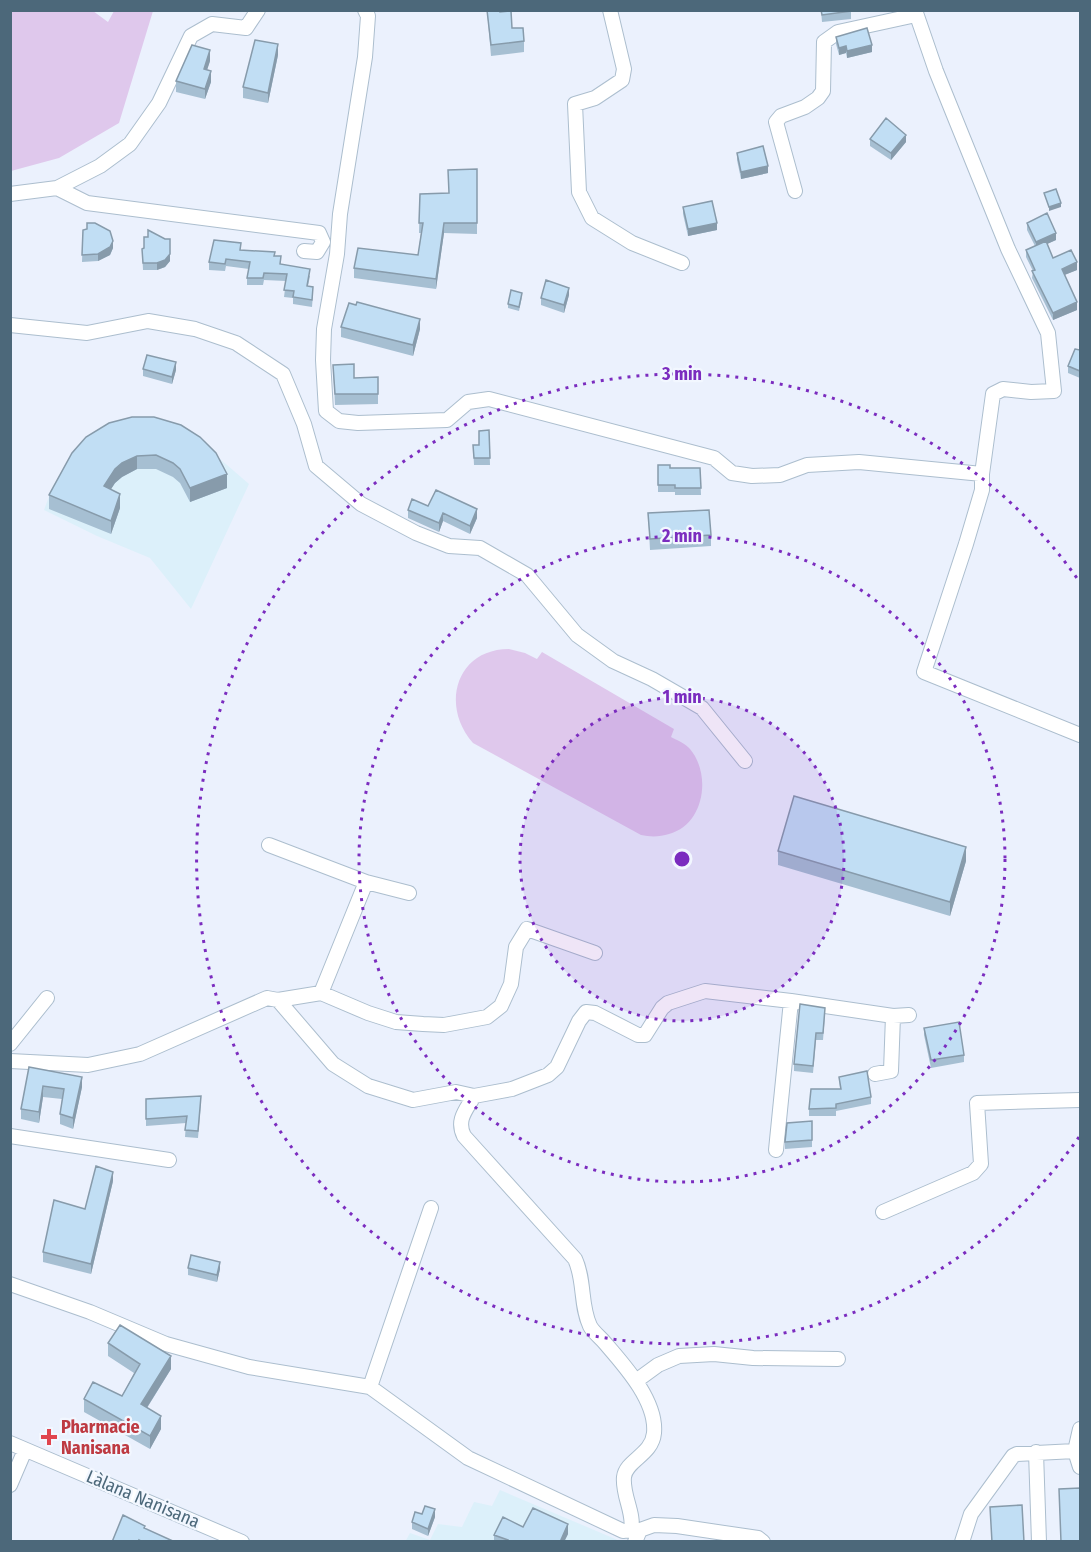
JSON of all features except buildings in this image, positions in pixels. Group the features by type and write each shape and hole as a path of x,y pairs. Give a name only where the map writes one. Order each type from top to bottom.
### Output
{"street":[{"path":"10,194 57,188 100,166 130,144 159,103 191,36 212,24 246,28 258,10"},
{"path":"365,10 368,16 365,57 324,329 326,411 339,421 358,423 447,420 468,402 489,399 714,458 732,473 752,476 780,475 807,465 859,462 982,474"},
{"path":"610,10 624,69 622,80 595,98 575,104 579,192 592,218 632,243 682,263"},
{"path":"795,191 776,122 782,116 805,107 823,92 824,42 838,32 915,13 1008,249 1048,333 1054,391 1031,392 1002,388 993,394 982,474 982,490 924,672 1080,735"},
{"path":"57,188 87,203 319,232 322,242 317,252 304,251"},
{"path":"10,326 87,333 148,321 195,330 236,343 283,374 304,424 316,466 361,504 416,533 448,546 480,548 527,575 577,634 613,661 652,679 702,708 745,761"},
{"path":"269,845 366,882 409,893"},
{"path":"321,993 366,882"},
{"path":"10,1062 88,1065 140,1054 267,998 278,1000 321,993 396,1022 444,1025 487,1017 501,1006 511,984 516,947 527,929 595,953"},
{"path":"278,1000 333,1064 368,1086 413,1100 456,1092 474,1096 512,1089 548,1075 557,1067 579,1021 586,1012 595,1013 638,1035 645,1035 662,1008 668,1003 705,991 791,1001 893,1017 909,1015"},
{"path":"10,1044 47,998"},
{"path":"776,1150 791,1001"},
{"path":"875,1074 891,1071 893,1017"},
{"path":"10,1284 90,1312 176,1347 249,1367 370,1387 468,1458 623,1532 631,1530 632,1523 626,1501 624,1477 626,1471 650,1446 654,1432 650,1410 636,1380 590,1328 586,1316 580,1271 575,1259 464,1136 460,1128 460,1121 474,1096"},
{"path":"883,1212 973,1173 981,1164 977,1103 1080,1100"},
{"path":"10,1136 169,1160"},
{"path":"370,1387 431,1208"},
{"path":"636,1380 658,1365 679,1356 714,1354 753,1358 838,1359"},
{"path":"1080,1430 1075,1451 1080,1467"},
{"name":"Làlana Nanisana","path":"10,1443 237,1540"},
{"path":"10,1485 25,1450"},
{"path":"962,1542 971,1514 1013,1456 1036,1452 1075,1451"},
{"path":"1036,1452 1039,1542"},
{"path":"635,1542 640,1530 654,1525 746,1536 758,1538 763,1542"}],"shaded area":[{"path":"11,10 93,11 108,22 114,11 153,11 119,123 59,158 11,171"},
{"path":"156,417 205,446 249,484 191,609 150,558 97,536 44,510 53,486 81,443 122,419"},
{"path":"509,649 537,659 542,652 674,729 671,737 690,749 701,772 701,798 690,821 681,829 662,836 641,835 473,743 457,713 456,697 459,682 466,669 476,658 491,652"},
{"path":"500,1490 620,1541 405,1542 410,1533 430,1540 438,1524 462,1527 474,1502 492,1506"}],"place":[{"name":"Pharmacie Nanisana","path":"49,1437"}]}
